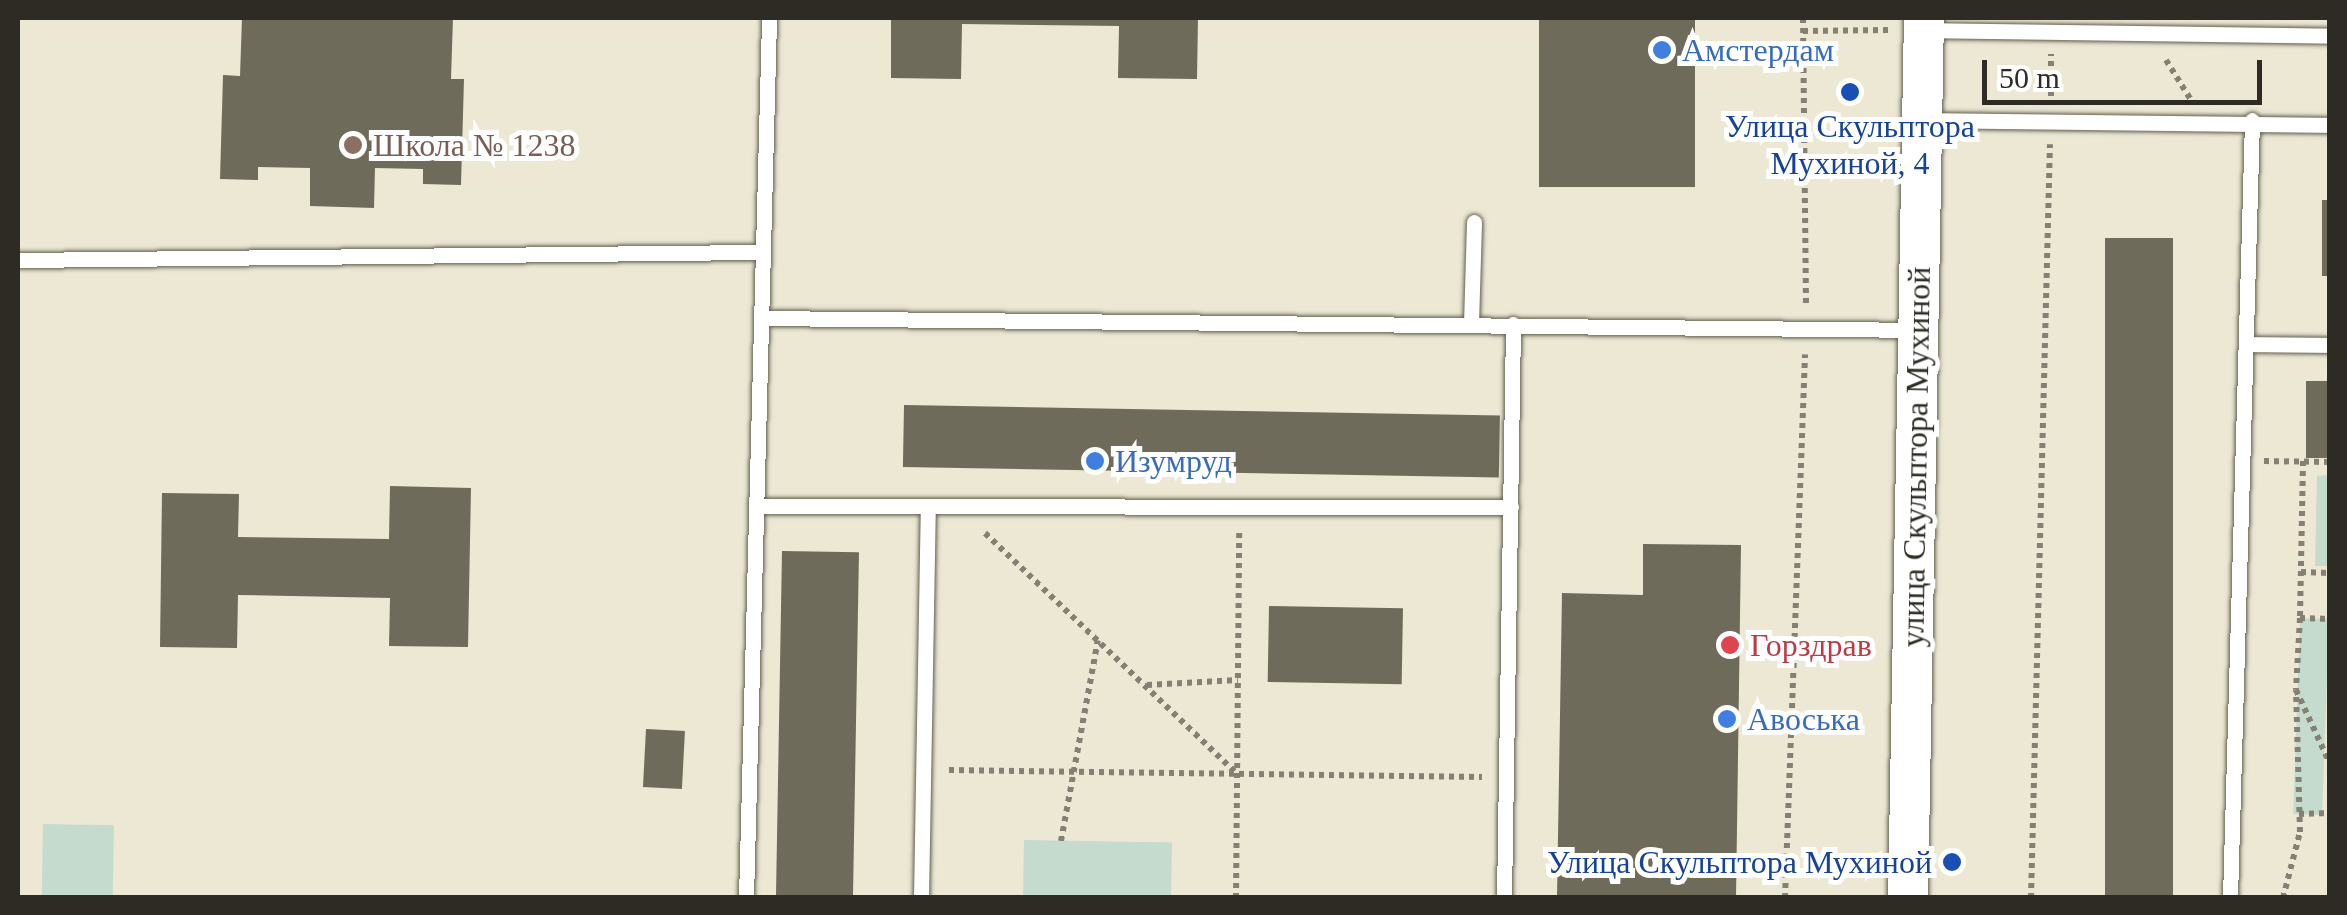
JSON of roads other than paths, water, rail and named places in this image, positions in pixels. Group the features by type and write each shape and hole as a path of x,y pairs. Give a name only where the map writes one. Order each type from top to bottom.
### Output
{"street":[{"name":"улица Скульптора Мухиной","path":"1908,898 1924,24"}],"lane":[{"path":"746,898 770,18"},
{"path":"1924,24 2052,32 2330,36"},
{"path":"1922,120 2252,120 2330,125"},
{"path":"2230,898 2252,120"},
{"path":"1471,324 1474,222"},
{"path":"18,260 763,252"},
{"path":"761,318 1918,330"},
{"path":"1504,898 1513,324"},
{"path":"2246,344 2330,345"},
{"path":"758,506 1512,507"},
{"path":"921,898 928,508"}],"place":[{"name":"Амстердам","path":"1662,50"},
{"name":"Улица Скульптора Мухиной, 4","path":"1850,92"},
{"name":"Школа № 1238","path":"353,145"},
{"name":"Изумруд","path":"1095,461"},
{"name":"Горздрав","path":"1730,645"},
{"name":"Авоська","path":"1727,719"},
{"name":"Улица Скульптора Мухиной","path":"1952,862"}]}
